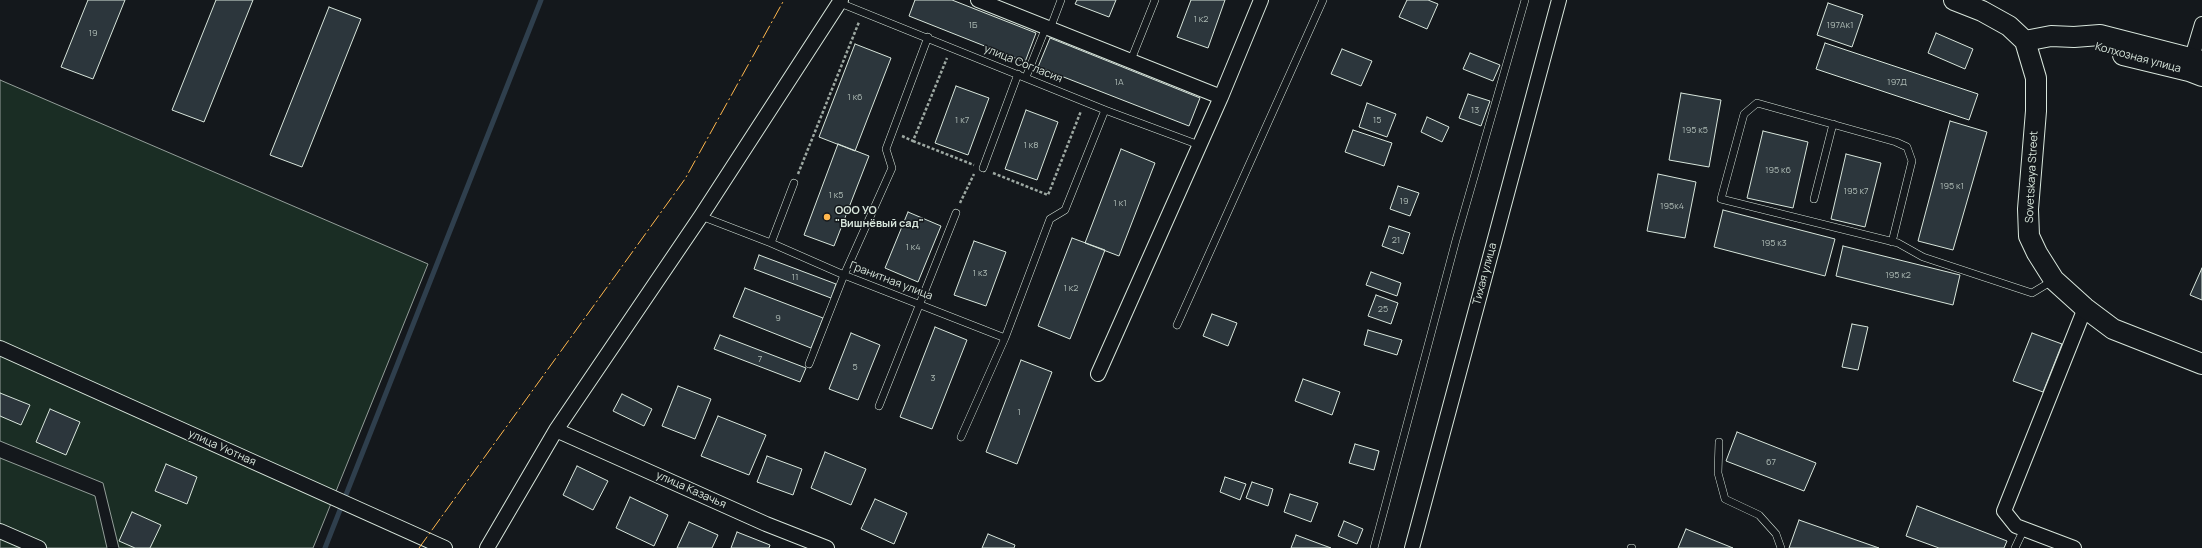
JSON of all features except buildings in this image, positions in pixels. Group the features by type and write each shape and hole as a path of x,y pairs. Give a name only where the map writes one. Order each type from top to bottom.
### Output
{"street":[{"path":"978,0 1221,97"},
{"path":"1098,374 1198,145 1221,97 1261,0"},
{"name":"Тихая улица","path":"1412,548 1559,0"},
{"path":"1954,0 1982,11 2009,26 2025,41"},
{"path":"487,548 556,430 701,216 841,1"},
{"name":"Колхозная улица","path":"2025,41 2051,36 2074,37 2100,35 2197,59 2202,24"},
{"name":"Колхозная улица","path":"2074,37 2099,49 2188,71 2202,76"},
{"name":"Sovetskaya Street","path":"2025,41 2031,58 2036,84 2036,111 2028,210 2029,236 2037,253 2054,280 2085,308 2113,329 2202,364"},
{"path":"2074,548 2016,526 2004,511 2085,308"},
{"name":"улица Уютная","path":"0,348 445,548"},
{"name":"улица Казачья","path":"556,430 766,524 827,548"},
{"path":"0,531 39,548"}],"lane":[{"path":"1026,77 1061,0"},
{"path":"1131,60 1155,0"},
{"path":"1177,325 1322,0"},
{"path":"1374,548 1456,240 1525,0"},
{"name":"улица Согласия","path":"841,1 1084,102 1198,145"},
{"path":"809,364 844,275 892,168 886,149 928,37"},
{"path":"983,168 1018,74"},
{"path":"1892,242 1912,161 1907,147 1833,124 1757,103 1744,114 1721,199 1892,242 1923,257 2032,293 2054,280"},
{"path":"961,437 1004,338 1050,219 1065,210 1105,110"},
{"path":"1814,199 1833,124"},
{"path":"771,243 794,183"},
{"path":"879,406 922,304 956,213"},
{"name":"Гранитная улица","path":"701,216 771,243 844,275 922,304 1004,338"},
{"path":"1719,442 1718,473 1725,499 1759,515 1776,534 1781,548"},
{"path":"2015,548 2024,530"}],"path":[{"path":"794,183 863,11"},
{"path":"913,141 951,47"},
{"path":"892,132 1048,195 1084,102"},
{"path":"956,213 972,175 983,168"}],"green space":[{"path":"0,80 428,264 313,548 119,548 103,483 0,441"},
{"path":"0,458 95,496 107,548 0,548"}],"waterway":[{"path":"325,548 541,0"}],"power":[{"path":"419,548 685,179 784,0"}],"place":[{"name":"ООО УО \"Вишнёвый сад\"","path":"827,217"}]}
